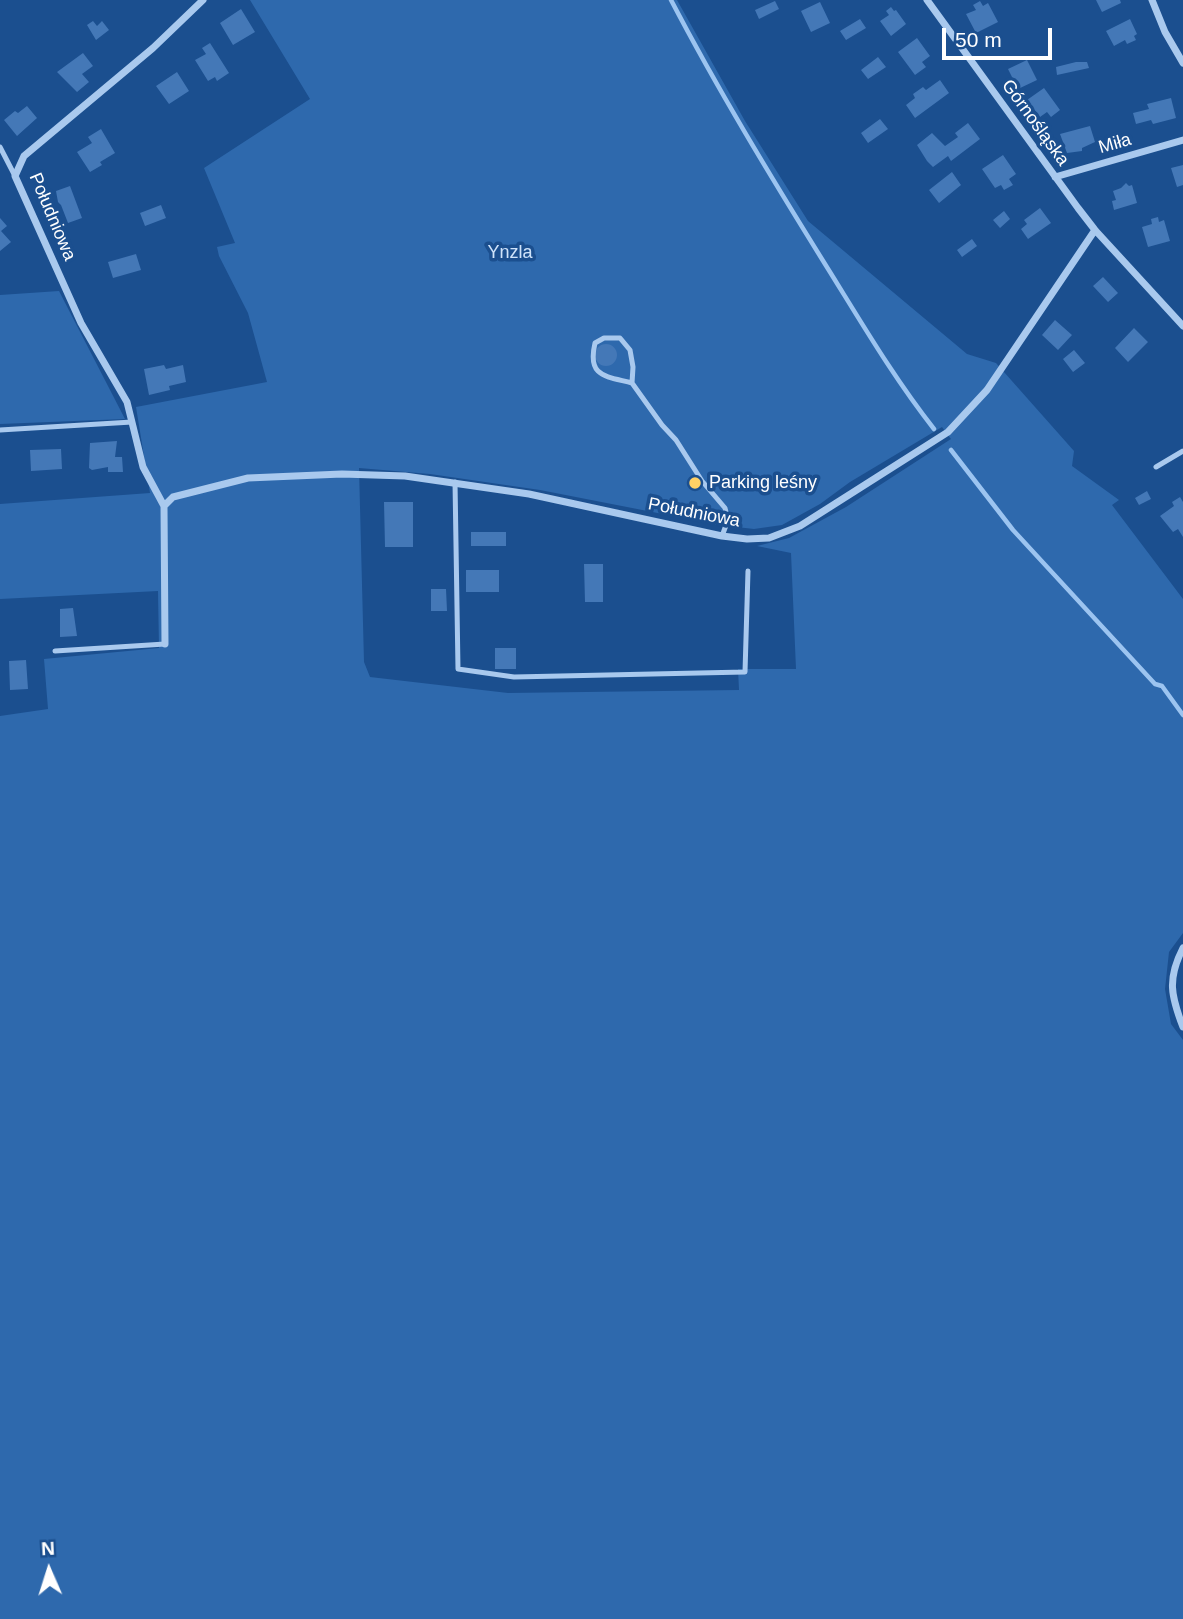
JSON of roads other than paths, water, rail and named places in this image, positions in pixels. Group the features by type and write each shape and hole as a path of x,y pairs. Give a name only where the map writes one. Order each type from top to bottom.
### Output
{"street":[{"name":"Południowa","path":"165,644 164,506 143,467 127,402 81,323 15,176 24,156 153,48 203,0"},
{"path":"1152,0 1164,32 1183,63"},
{"name":"Górnośląska","path":"931,1 1095,230 1183,326"},
{"name":"Miła","path":"1055,177 1183,140"},
{"name":"Południowa","path":"164,506 173,497 248,478 342,474 405,476 529,494 722,536 769,538 800,526 948,432 987,390 1095,230"},
{"path":"1183,948 1175,964 1172,982 1174,1002 1183,1027"}],"lane":[{"path":"0,147 15,176"},
{"path":"632,383 630,350 620,338 604,338 595,343 593,367 600,373 632,383 676,440 702,481 725,508 728,520 722,536"},
{"path":"0,430 132,422"},
{"path":"1156,467 1183,451"},
{"path":"456,482 458,669 514,677 745,672 748,571"},
{"path":"55,651 165,644"}],"waterway":[{"path":"671,0 785,199 877,348 934,429"},
{"path":"951,450 1013,530 1155,684 1162,686 1183,715"}],"place":[{"name":"Parking leśny","path":"695,483"}],"park label":[{"name":"Ynzla","path":"510,253"}]}
